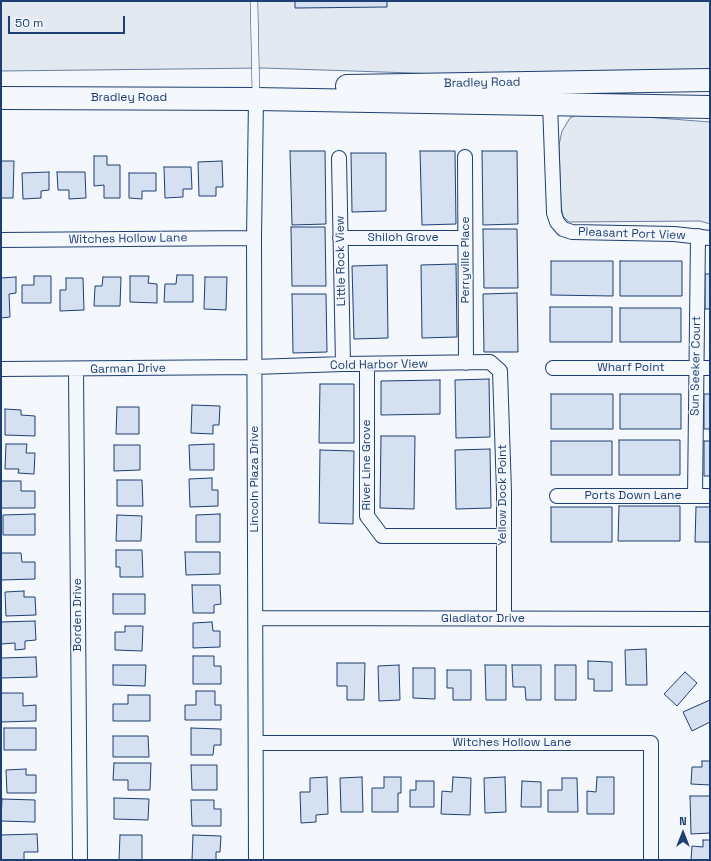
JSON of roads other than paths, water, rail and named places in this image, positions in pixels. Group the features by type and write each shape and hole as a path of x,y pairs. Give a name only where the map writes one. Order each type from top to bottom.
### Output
{"main road":[{"name":"Bradley Road","path":"256,99 288,88 710,80"},
{"name":"Bradley Road","path":"1,98 256,99 710,107"}],"street":[{"name":"Lincoln Plaza Drive","path":"256,99 254,238 256,860"},
{"name":"Pleasant Port View","path":"550,104 554,213 557,222 563,229 572,232 674,234 704,237"},
{"name":"Perryville Place","path":"465,157 466,363"},
{"name":"Little Rock View","path":"339,158 342,364"},
{"name":"Sun Seeker Court","path":"695,496 703,368 704,237"},
{"name":"Witches Hollow Lane","path":"1,240 254,238"},
{"name":"Shiloh Grove","path":"340,238 465,238"},
{"name":"Cold Harbor View","path":"254,367 490,362 500,371"},
{"name":"River Line Grove","path":"366,364 367,516 382,536 503,536"},
{"name":"Garman Drive","path":"1,369 254,367"},
{"name":"Wharf Point","path":"553,368 703,368"},
{"name":"Borden Drive","path":"76,369 80,860"},
{"name":"Yellow Dock Point","path":"500,371 504,619"},
{"name":"Ports Down Lane","path":"557,496 710,496"},
{"name":"Gladiator Drive","path":"256,618 710,619"},
{"name":"Witches Hollow Lane","path":"256,743 650,743 650,860"}],"lane":[{"path":"254,1 256,99"}]}
